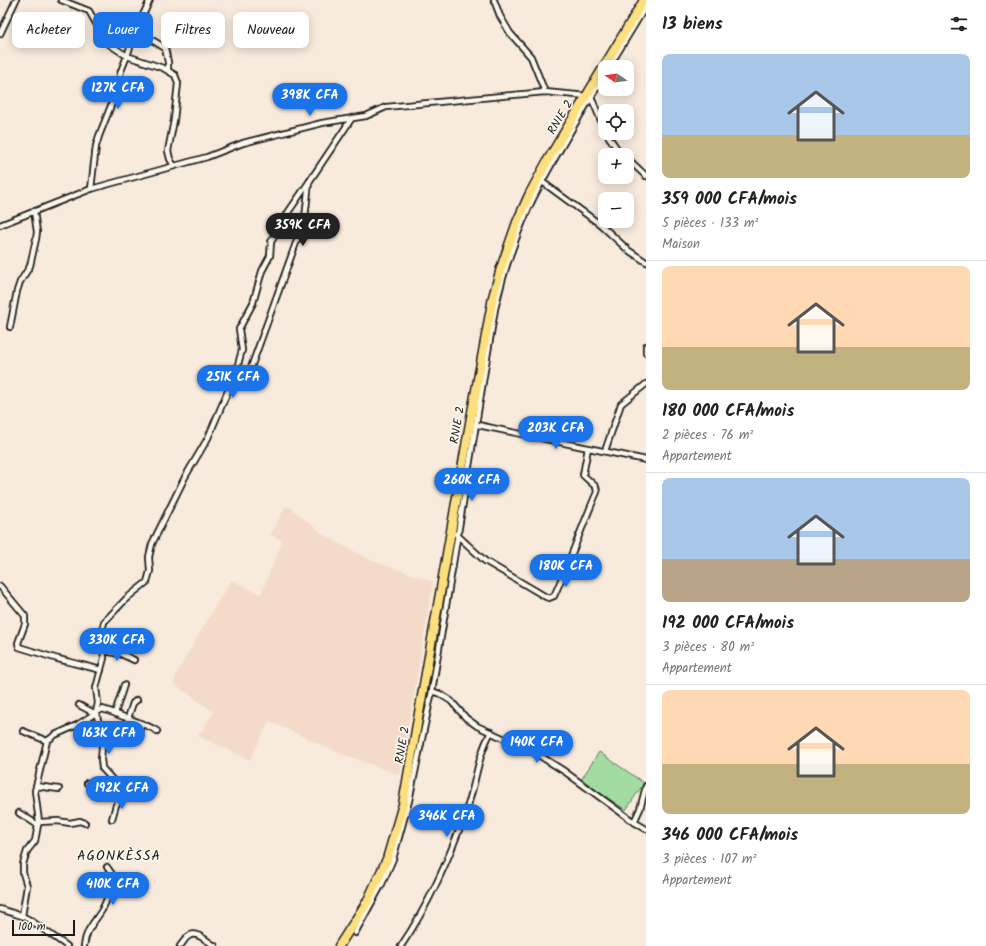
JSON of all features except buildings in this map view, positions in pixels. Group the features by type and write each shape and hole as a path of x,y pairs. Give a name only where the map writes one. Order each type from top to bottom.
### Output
{"highway":[{"name":"RNIE 2","path":"343,944 367,902 387,859 400,820 455,532 497,282 517,222 644,0"}],"street":[{"path":"0,34 16,0"},
{"path":"61,0 89,11 103,36 104,41 127,56 168,70 175,75 178,83 174,120 168,151 174,166"},
{"path":"144,12 150,0"},
{"path":"494,0 500,16 510,33 531,57 545,92"},
{"path":"613,60 646,6"},
{"path":"153,41 165,48 168,70"},
{"path":"91,189 96,146 114,98 121,71 130,48"},
{"path":"589,97 598,84"},
{"path":"0,226 91,189 207,157 243,143 322,123 366,116 386,107 545,92 589,97"},
{"path":"589,97 598,116"},
{"path":"112,819 116,805 121,798 121,794 118,786 102,768 100,728 95,713 98,703 96,688 104,658 102,631 104,622 128,598 147,582 150,571 149,557 152,544 185,477 208,438 236,372 242,350 239,329 253,303 262,271 270,256 271,242 288,210 309,182 352,118"},
{"path":"634,165 646,176"},
{"path":"540,180 596,221 628,250 646,262"},
{"path":"250,379 249,373 305,218 309,182"},
{"path":"10,327 17,291 20,282 30,266 36,239 37,232 34,212"},
{"path":"646,346 646,353"},
{"path":"605,452 620,404 646,384"},
{"path":"473,424 646,460"},
{"path":"455,532 485,561 546,597 554,596 597,492 596,488 582,473 588,448"},
{"path":"355,933 382,884 398,843 409,801 432,691 455,532"},
{"path":"0,586 25,616 25,624 18,643 19,647 58,660 101,670"},
{"path":"104,651 121,654 134,660"},
{"path":"115,712 124,685"},
{"path":"432,691 451,701 471,722 537,754 564,771 634,822 646,829"},
{"path":"128,718 133,703 136,700"},
{"path":"79,705 95,713"},
{"path":"22,916 27,886 23,873 23,864 27,851 35,841 38,823 36,786 47,741 55,735 77,725 102,709 115,712 157,731"},
{"path":"137,736 142,724"},
{"path":"23,731 47,741"},
{"path":"401,946 413,929 455,840 469,803 485,742 491,732"},
{"path":"87,783 115,794 121,794"},
{"path":"36,786 59,789"},
{"path":"634,822 640,809 646,786"},
{"path":"19,813 38,823 58,821 86,823"},
{"path":"84,946 89,928 101,911 107,899 112,874 108,867"},
{"path":"0,909 22,916 67,946"},
{"path":"180,946 188,936 192,934 197,935 215,946"}],"shaded area":[{"path":"285,507 289,507 326,536 368,559 433,582 400,775 344,755 269,721 250,760 198,736 214,712 174,684 177,672 231,580 261,594 282,542 281,539 270,535"}],"green space":[{"path":"599,752 644,783 626,810 581,780"}],"district":[{"name":"AGONKÈSSA","path":"119,855"}]}
